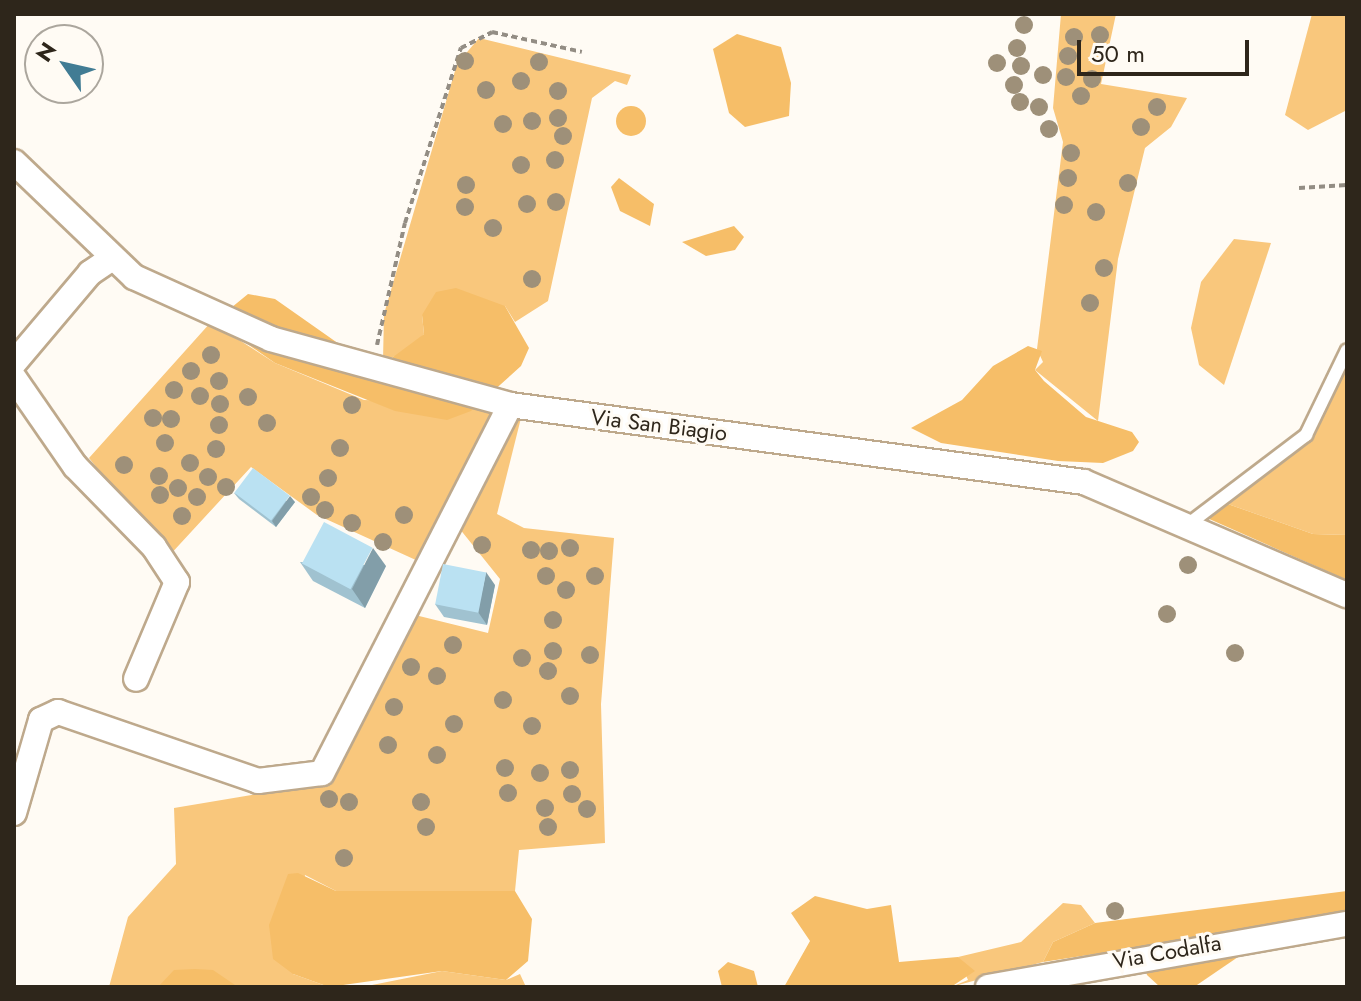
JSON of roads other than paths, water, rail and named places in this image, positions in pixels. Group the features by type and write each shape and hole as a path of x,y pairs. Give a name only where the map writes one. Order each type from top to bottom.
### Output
{"street":[{"name":"Via San Biagio","path":"14,162 111,259 154,289 234,327 510,405 998,465 1084,482 1190,523 1347,595"},
{"path":"14,363 90,273 111,259"},
{"path":"14,378 75,466 154,547 177,582 136,679"},
{"path":"14,813 41,720 58,712 175,759 258,781 322,773 510,405"},
{"name":"Via Codalfa","path":"988,987 1347,924"}],"lane":[{"path":"1190,523 1306,435 1347,350"}]}
